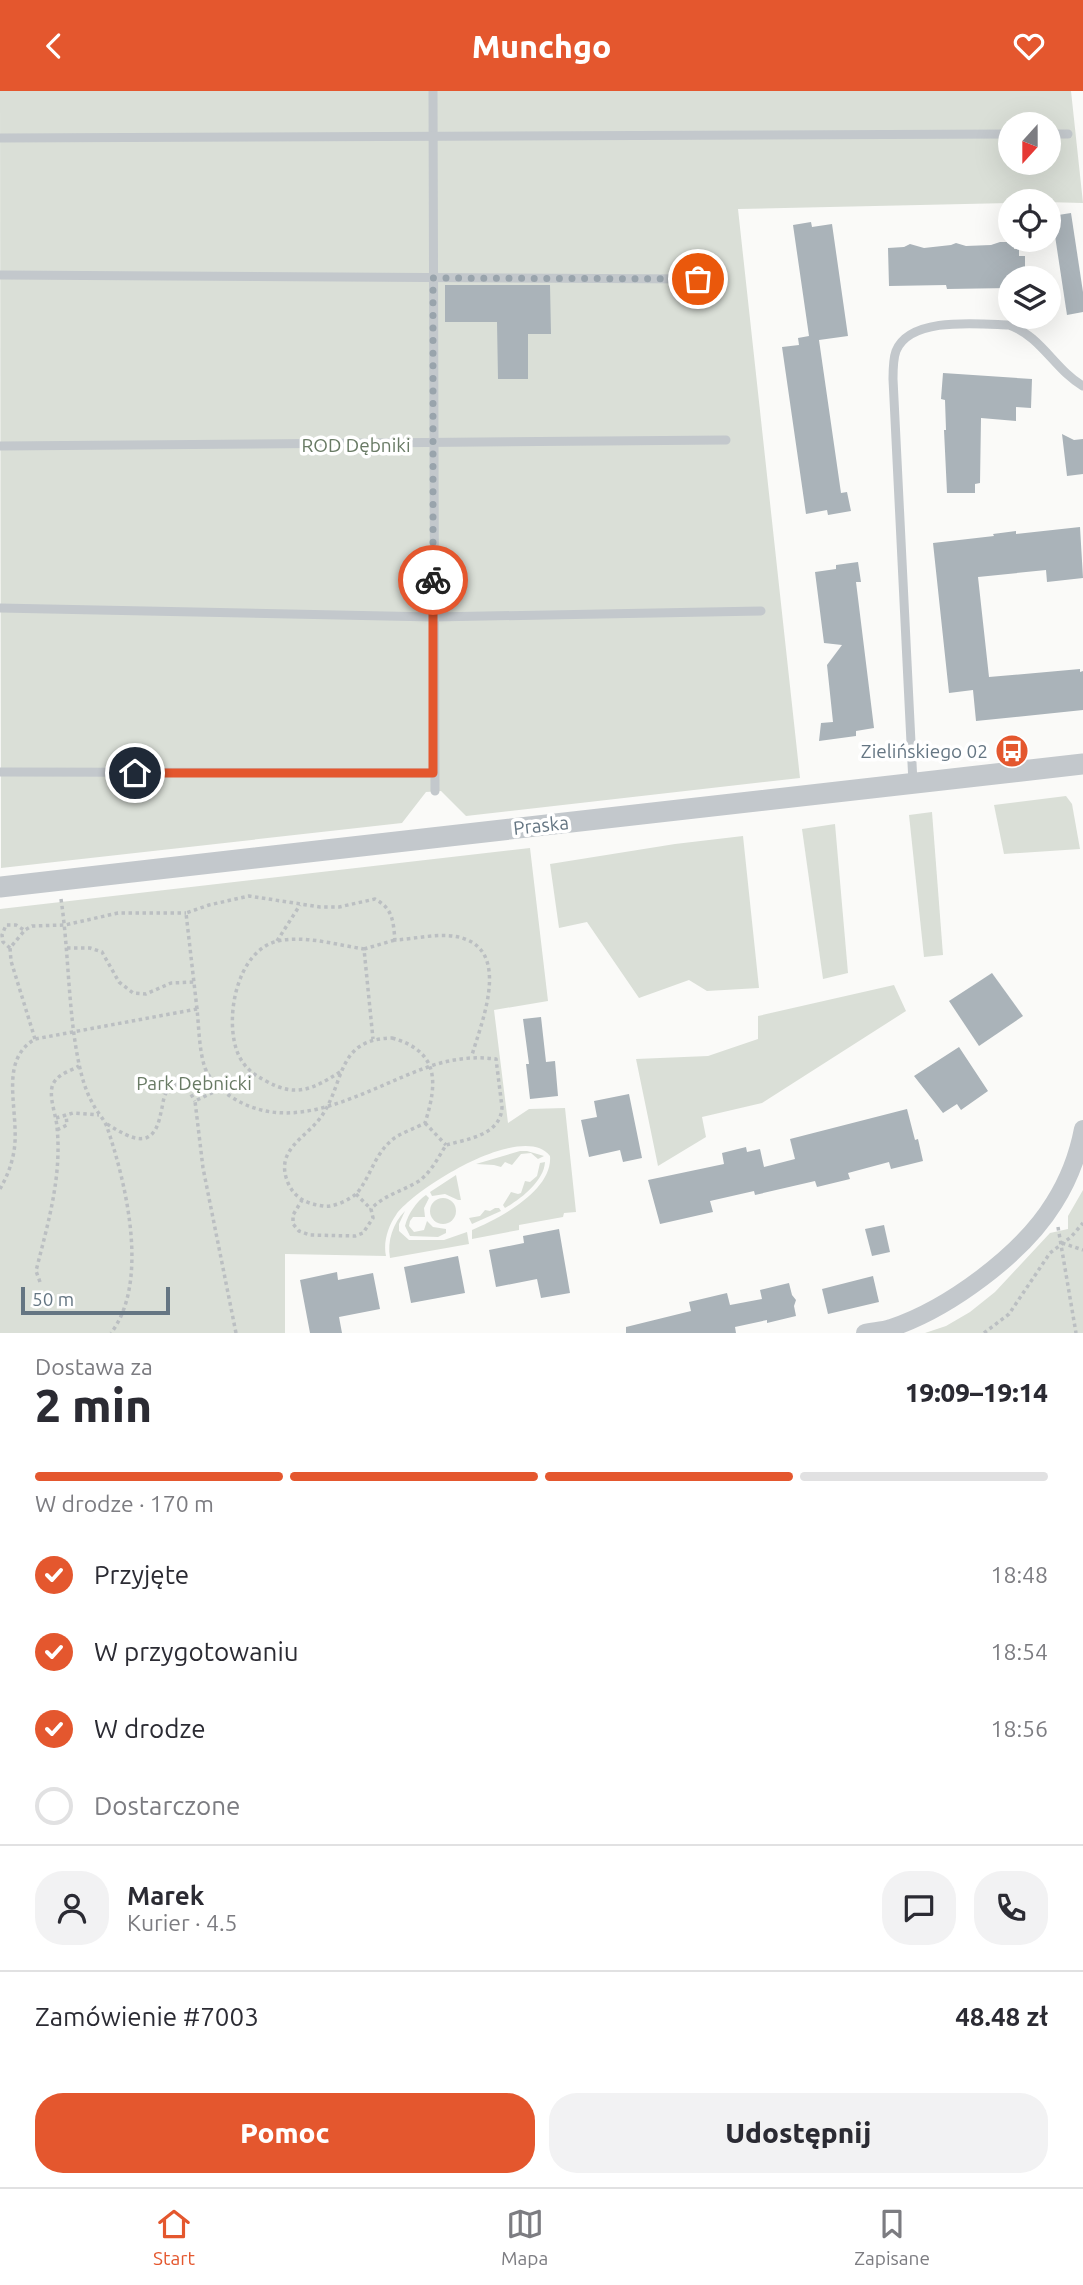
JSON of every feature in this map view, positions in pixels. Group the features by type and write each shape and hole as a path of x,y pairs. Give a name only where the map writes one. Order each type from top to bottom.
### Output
{"street":[{"name":"Praska","path":"0,887 1083,764"},
{"path":"864,1333 890,1331 932,1310 981,1279 1021,1243 1053,1205 1070,1173 1083,1129"}],"lane":[{"path":"433,91 435,791"},
{"path":"0,138 998,134"},
{"path":"1061,134 1068,134"},
{"path":"0,275 698,279"},
{"path":"913,783 893,379 896,350 912,333 925,327 1009,325 1029,336 1068,375 1083,386"},
{"path":"0,446 726,440"},
{"path":"0,608 433,617 761,611"},
{"path":"0,772 433,773"}],"path":[{"path":"58,880 79,1064 87,1092 106,1123 122,1180 133,1265 124,1312 111,1333"},
{"path":"35,1039 11,961 10,948 24,930 32,926 65,925 118,913 186,913 249,896 275,898 301,905 339,907 374,899 392,912 395,940"},
{"path":"277,941 301,905"},
{"path":"186,913 205,1068 220,1089 245,1106 263,1112 304,1112 328,1107 430,1066 472,1056 496,1059 502,1114 496,1126 482,1134 446,1145 421,1180 378,1202 371,1209"},
{"path":"10,948 3,942 2,935 6,925 16,925 24,930"},
{"path":"340,1072 321,1084 304,1090 280,1089 252,1074 240,1058 236,1049 232,1007 238,984 250,962 264,948 277,941 309,941 364,949 395,940 449,936 467,939 485,953 491,977 487,1003 472,1056"},
{"path":"67,948 102,952 119,982 127,990 139,994 152,993 171,983 194,982"},
{"path":"364,949 373,1039"},
{"path":"9,1062 19,1048 35,1039 197,1009"},
{"path":"392,1038 408,1043 422,1054 430,1066 433,1082 425,1123 408,1133 394,1137 377,1156 356,1194 328,1207 314,1205 295,1195 285,1168 289,1151 321,1118 349,1057 373,1039 392,1038"},
{"path":"40,1282 36,1271 58,1175 52,1086 59,1077 79,1064"},
{"path":"0,1189 10,1167 15,1145 8,1069"},
{"path":"195,1101 252,1074"},
{"path":"106,1123 134,1139 146,1139 152,1136 159,1125 168,1089 178,1084 188,1089 195,1101 203,1168 236,1333"},
{"path":"56,1118 66,1115 100,1115"},
{"path":"57,1130 67,1125 66,1115"},
{"path":"425,1123 446,1145"},
{"path":"302,1200 293,1215 293,1224 299,1231 310,1235 355,1236 368,1228 373,1218 371,1209 356,1194"},
{"path":"1053,1205 1062,1243 1076,1333"},
{"path":"984,1333 1009,1314 1050,1253 1071,1237 1083,1223"},
{"path":"1062,1243 1083,1251"}],"green space":[{"name":"ROD Dębniki","path":"0,91 1071,91 1083,203 1061,202 1061,189 998,189 998,203 738,209 800,778 466,816 441,791 426,792 402,823 1,868"},
{"path":"1066,796 1072,804 1080,849 1004,854 994,805"},
{"path":"932,812 943,955 924,957 909,815"},
{"path":"835,824 848,973 823,979 802,829"},
{"path":"743,836 759,988 707,991 689,980 639,998 587,922 559,928 550,864"},
{"name":"Park Dębnicki","path":"530,848 548,1001 494,1010 508,1123 529,1109 565,1108 576,1212 519,1225 519,1230 472,1239 472,1230 496,1219 522,1202 543,1181 549,1169 550,1156 536,1147 517,1147 494,1152 470,1162 424,1189 407,1203 396,1215 389,1229 386,1256 285,1254 285,1333 0,1333 0,909"},
{"path":"894,985 906,1011 762,1103 702,1117 706,1137 658,1166 636,1059 708,1056 758,1039 758,1016"},
{"path":"527,1151 544,1156 538,1159 531,1153 521,1154 512,1165 505,1162 501,1167 476,1164"},
{"path":"545,1162 536,1183 505,1208 503,1205 511,1192 521,1193 525,1181 530,1182 537,1176 540,1163"},
{"path":"456,1175 461,1200 445,1194 432,1196 430,1192"},
{"path":"1083,1190 1083,1333 925,1333 946,1326 970,1312 995,1292 1050,1233 1068,1229 1068,1216"},
{"path":"426,1195 429,1198 424,1208 425,1217 413,1217 409,1226 414,1232 424,1230 427,1221 433,1227 446,1229 446,1233 438,1237 410,1236 406,1222 410,1213"},
{"path":"443,1198 452,1202 456,1211 452,1220 443,1224 434,1220 430,1211 434,1202"},
{"path":"495,1208 501,1211 472,1224 469,1218"},
{"path":"405,1211 399,1231 409,1240 444,1240 467,1232 469,1244 390,1258 392,1233"}],"building":[{"path":"1071,213 1083,292 1083,312 1067,315 1057,252 1061,252 1061,215"},
{"path":"811,222 812,227 832,224 848,336 819,340 841,493 847,492 851,511 828,515 827,510 806,514 782,347 799,345 798,338 809,336 793,225"},
{"path":"956,243 966,246 998,243 998,252 1019,252 1019,256 1025,256 1025,266 998,266 998,288 947,289 946,285 889,286 888,248 910,244 924,248"},
{"path":"445,285 550,285 551,334 528,334 528,379 498,379 497,322 445,322"},
{"path":"943,373 1032,379 1031,408 1016,407 1016,421 981,418 980,483 975,484 975,493 947,493 945,400 941,399"},
{"path":"1062,434 1074,440 1083,439 1083,474 1067,476"},
{"path":"1080,527 1083,578 1047,582 1046,570 978,577 989,677 1080,669 1080,672 1083,671 1083,710 976,721 973,690 949,693 933,543 1016,531 1016,534"},
{"path":"858,562 861,582 856,582 874,728 856,731 856,736 819,741 821,723 833,722 827,665 842,645 824,643 815,572"},
{"path":"992,973 1023,1016 979,1046 949,1001"},
{"path":"541,1017 546,1062 555,1061 558,1096 530,1099 523,1019"},
{"path":"959,1047 988,1091 961,1110 957,1104 943,1113 914,1076"},
{"path":"629,1094 642,1158 623,1162 620,1150 589,1157 581,1120 597,1117 594,1101"},
{"path":"907,1109 923,1161 891,1169 889,1162 848,1173 850,1179 817,1187 815,1181 755,1195 754,1191 710,1201 713,1212 660,1224 648,1180 724,1164 722,1153 746,1147 747,1152 760,1149 764,1167 795,1159 790,1139"},
{"path":"884,1225 890,1252 872,1256 865,1229"},
{"path":"559,1229 570,1293 541,1298 537,1279 496,1287 489,1250 524,1243 523,1236"},
{"path":"458,1256 465,1293 411,1303 404,1267"},
{"path":"337,1272 338,1280 373,1273 380,1309 339,1317 342,1333 310,1333 300,1280"},
{"path":"873,1276 879,1302 828,1314 822,1289"},
{"path":"789,1283 796,1300 796,1316 735,1327 736,1333 626,1333 626,1327 691,1311 689,1302 727,1293 730,1305 762,1299 760,1290"}],"way so far":[{"path":"433,580 433,278 698,279"}],"place":[{"name":"Zielińskiego 02","path":"1012,751"}],"route":[{"path":"135,773 433,773 433,580"}]}
